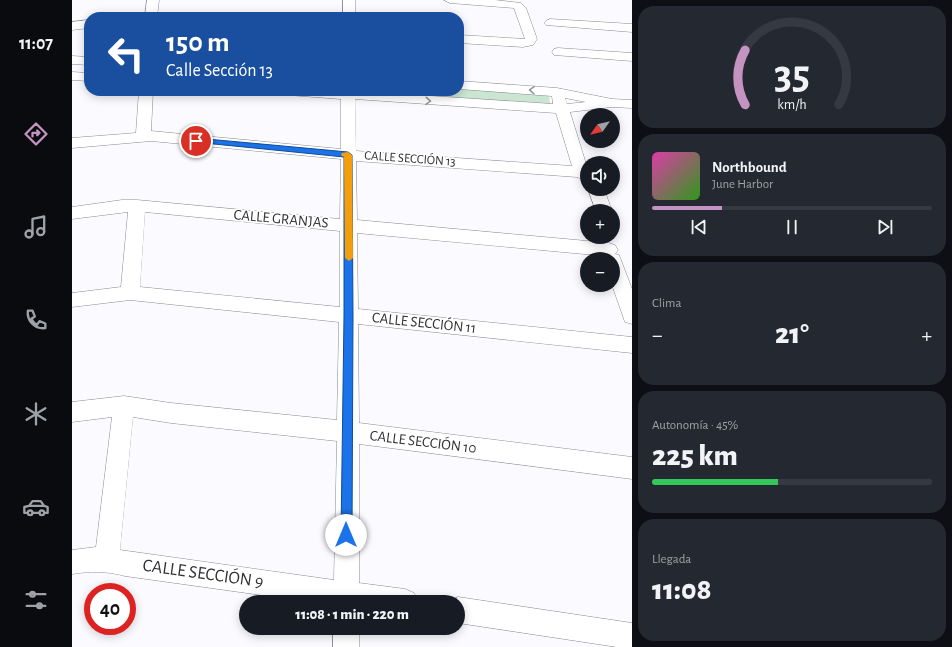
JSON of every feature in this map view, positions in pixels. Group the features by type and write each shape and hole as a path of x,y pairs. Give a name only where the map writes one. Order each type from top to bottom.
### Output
{"street":[{"path":"152,12 153,0"},
{"path":"349,0 349,12"},
{"path":"450,0 514,4 520,8 531,41 527,43 464,39"},
{"path":"550,23 632,28"},
{"path":"72,26 84,25"},
{"path":"558,52 632,57"},
{"path":"72,60 84,61"},
{"path":"72,76 84,77"},
{"path":"464,85 557,92 612,103 632,104"},
{"path":"557,92 561,109 580,163"},
{"path":"143,137 146,96"},
{"path":"346,595 349,316 348,96"},
{"path":"388,96 561,109 612,103"},
{"name":"CALLE SECCIÓN 13","path":"72,143 143,137 580,174"},
{"name":"CALLE GRANJAS","path":"72,213 122,206 137,206 612,251"},
{"path":"130,293 137,206"},
{"path":"612,251 632,316"},
{"name":"CALLE SECCIÓN 11","path":"72,300 130,293 632,345"},
{"path":"107,559 124,406"},
{"name":"CALLE SECCIÓN 10","path":"72,412 124,406 171,413 318,428 347,433 632,468"},
{"name":"CALLE SECCIÓN 9","path":"72,562 87,559 107,559 125,564 326,595"},
{"path":"465,611 632,636"},
{"path":"346,635 346,647"}],"green space":[{"path":"464,88 549,94 550,105 408,96 464,96"}],"slow traffic":[{"path":"345,155 348,155 349,258"}],"route":[{"path":"196,141 348,155 349,316 346,535"}]}
